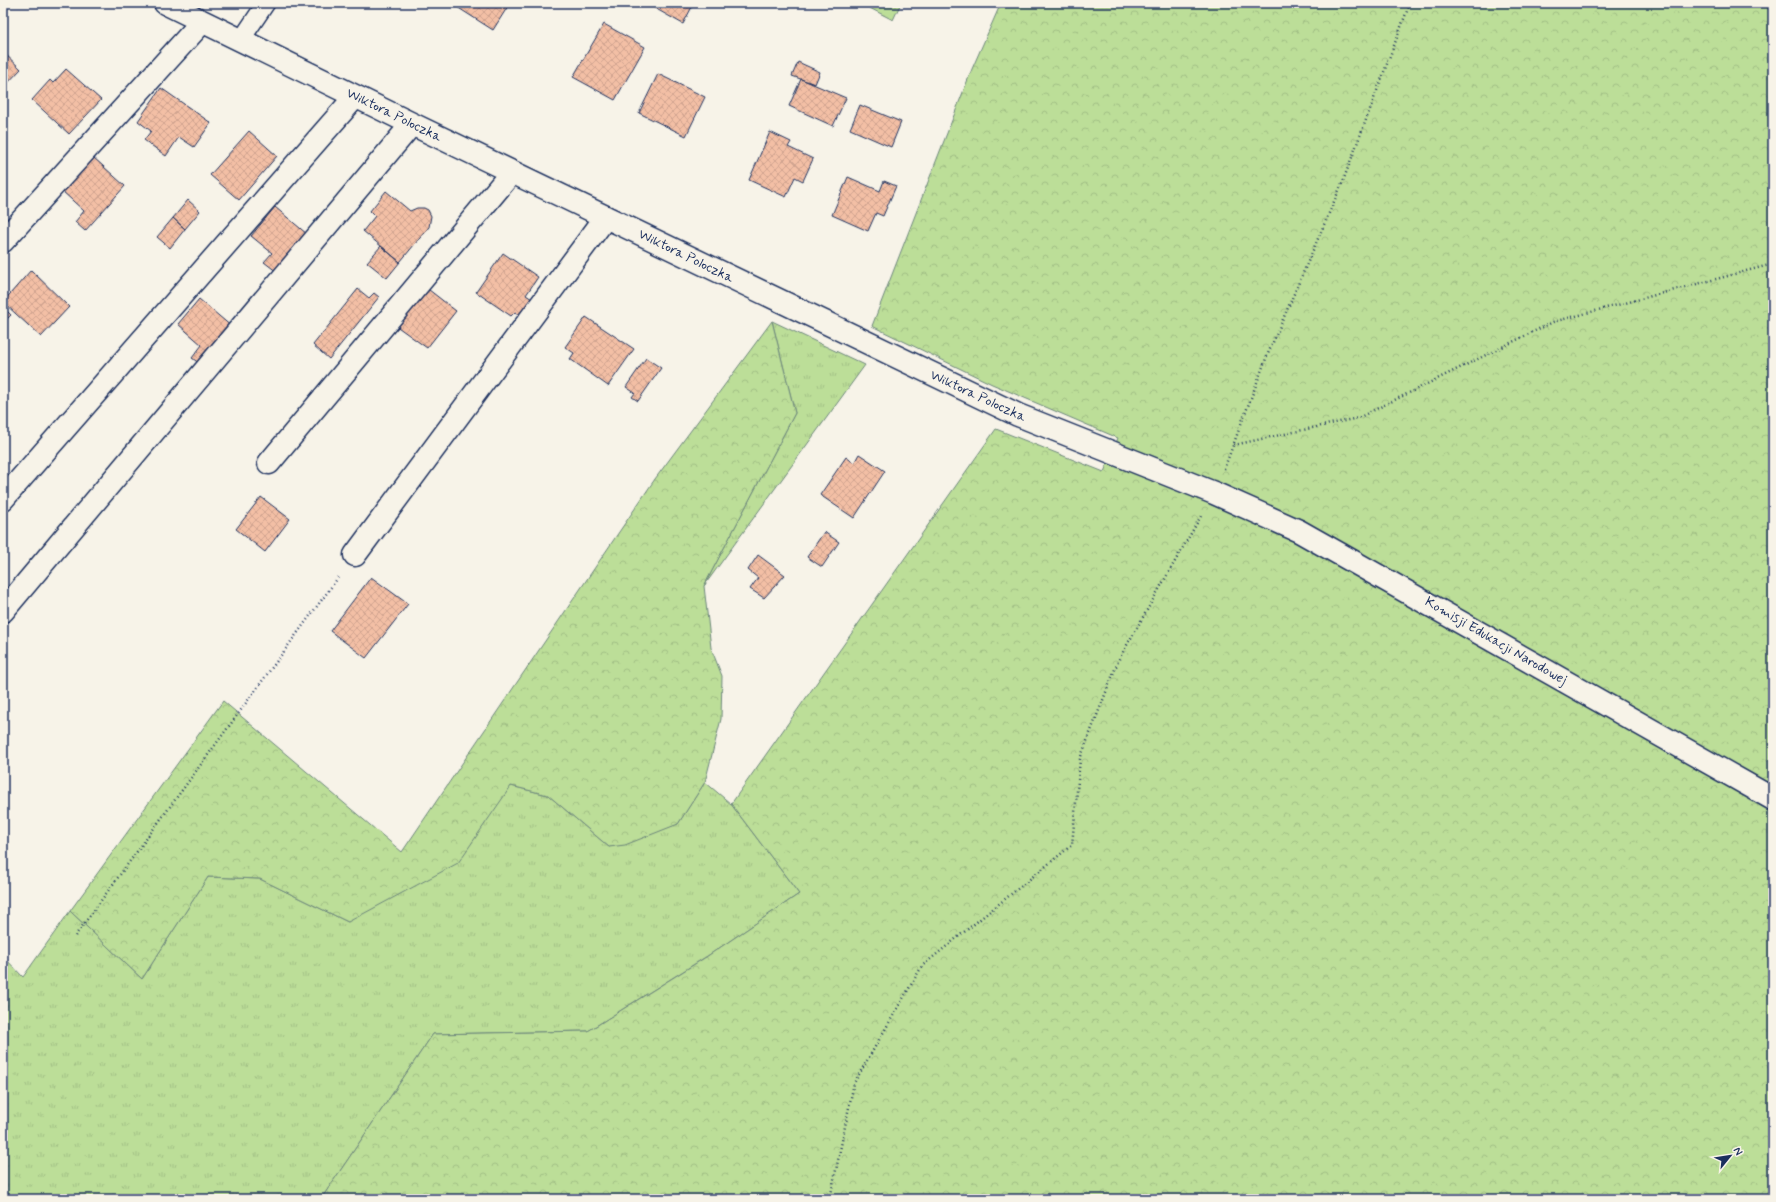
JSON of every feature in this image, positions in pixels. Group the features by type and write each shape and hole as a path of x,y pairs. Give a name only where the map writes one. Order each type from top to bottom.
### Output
{"street":[{"name":"Wiktora Poloczka","path":"165,3 412,124 1018,415 1214,493"},
{"path":"3,241 202,22"},
{"path":"3,499 355,96"},
{"path":"3,611 412,124"},
{"path":"269,463 512,172"},
{"path":"354,555 606,217"},
{"name":"Komisji Edukacji Narodowej","path":"1214,493 1299,531 1773,799"}],"lane":[{"path":"241,40 266,3"}],"path":[{"path":"830,1199 854,1083 922,966 1072,845 1080,759 1119,659 1214,493 1234,445 1267,356 1343,181 1410,3"},
{"path":"1234,445 1358,418 1553,322 1773,264"},
{"path":"75,936 354,555"}],"green space":[{"path":"860,3 901,3 893,20"},
{"path":"1001,3 1773,3 1773,1199 321,1199 433,1034 588,1031 706,957 799,894 731,804 996,429 1104,472 1118,438 992,384 872,326 972,69"},
{"path":"772,321 865,365 704,586 795,413"},
{"path":"772,321 795,413 704,586 711,648 722,676 721,719 705,782 678,824 625,845 609,847 548,795 511,786 458,863 348,922 260,879 208,877 142,979 70,911 223,701 402,852 655,479"},
{"path":"705,782 731,804 799,894 712,953 588,1031 433,1034 321,1199 3,1199 3,956 23,977 70,911 142,979 208,877 260,879 348,922 511,786 548,795 609,847 678,824"}],"building":[{"path":"460,3 510,3 493,30 457,7"},
{"path":"652,3 694,3 683,24 651,6"},
{"path":"604,24 645,47 615,100 573,77"},
{"path":"3,52 21,69 3,88"},
{"path":"798,62 820,72 815,84 792,76"},
{"path":"66,69 101,100 69,134 32,100 50,80 53,83"},
{"path":"658,74 705,97 686,136 639,113"},
{"path":"801,79 846,98 833,126 789,106"},
{"path":"161,88 211,123 194,147 179,137 166,156 144,140 151,131 138,121"},
{"path":"860,105 901,122 891,147 850,129"},
{"path":"249,131 277,156 239,200 210,175"},
{"path":"770,132 791,142 788,147 813,159 803,181 795,177 786,197 749,180"},
{"path":"93,157 125,186 85,231 75,222 84,211 62,191"},
{"path":"848,177 880,191 884,181 896,186 883,216 876,213 868,231 832,215"},
{"path":"386,191 410,211 417,208 424,208 428,210 431,216 429,227 400,262 363,231 375,216 370,211"},
{"path":"188,200 200,211 185,229 173,218"},
{"path":"275,207 307,234 277,272 264,262 272,253 251,236"},
{"path":"173,218 185,229 170,248 157,237"},
{"path":"381,246 400,262 387,278 367,262"},
{"path":"503,253 538,277 526,295 532,299 520,315 515,312 511,316 476,292"},
{"path":"31,270 69,307 41,337 3,302"},
{"path":"424,286 456,311 427,348 395,325"},
{"path":"358,289 369,298 374,293 379,297 329,359 313,345"},
{"path":"199,299 232,327 200,364 192,358 202,345 178,324"},
{"path":"3,307 11,315 3,323"},
{"path":"586,317 634,349 608,386 570,359 574,353 565,347"},
{"path":"646,358 661,368 638,401 632,397 635,393 626,387"},
{"path":"859,454 885,471 854,518 820,495 846,457 854,463"},
{"path":"261,497 290,519 265,552 236,529"},
{"path":"824,532 839,542 822,567 807,557"},
{"path":"758,555 785,575 764,598 750,589 758,578 748,570"},
{"path":"371,577 408,604 366,658 330,631"}]}
